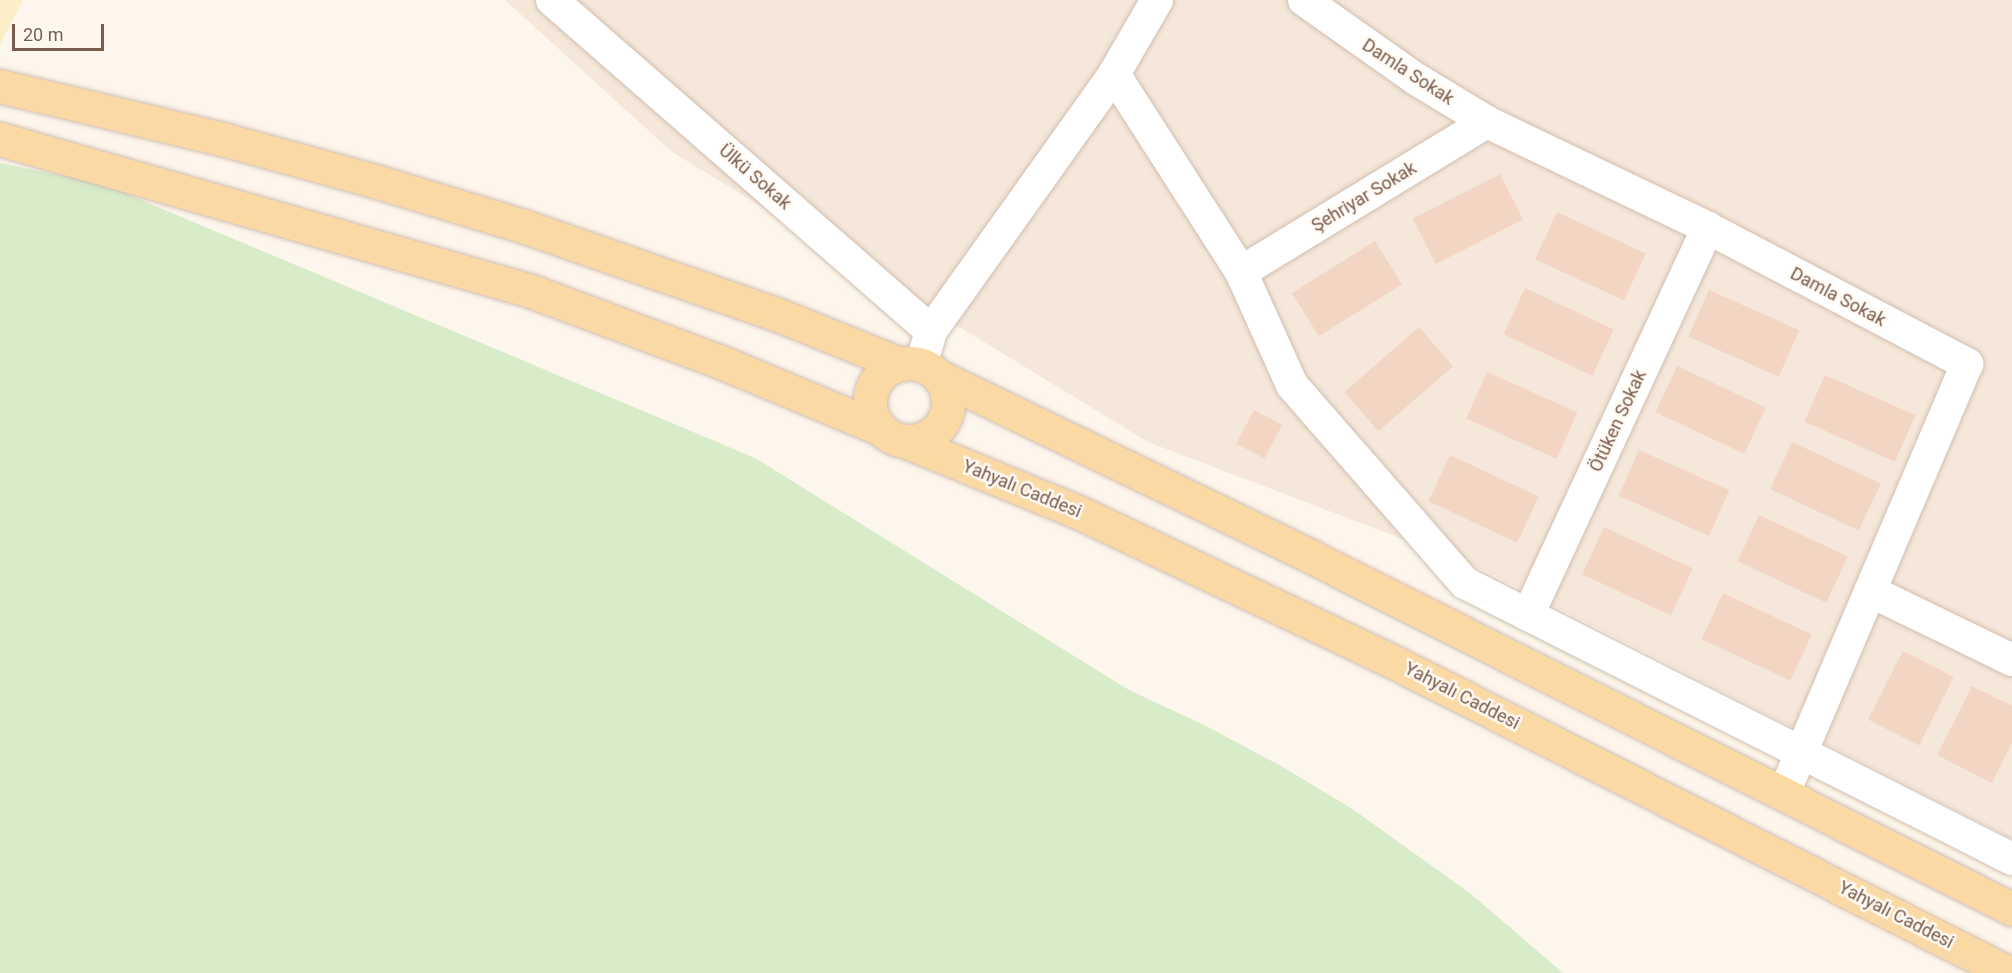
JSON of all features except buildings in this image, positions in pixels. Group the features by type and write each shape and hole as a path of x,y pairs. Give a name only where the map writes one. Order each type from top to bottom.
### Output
{"main road":[{"path":"0,86 226,140 375,180 523,226 745,303 920,368 1314,558 2012,909"},
{"name":"Yahyalı Caddesi","path":"0,139 531,291 721,362 1078,512 1396,663 2009,973"},
{"path":"920,368 949,400 947,414 941,426 931,436 918,441 893,435 873,418 872,391 888,370 920,368"}],"street":[{"name":"Ülkü Sokak","path":"552,0 931,331"},
{"path":"920,368 931,331 1114,74 1156,0"},
{"name":"Damla Sokak","path":"1304,0 1416,79 1487,122 1708,228 1967,364 1784,794"},
{"path":"1114,74 1241,272 1292,385 1464,583 2012,859"},
{"name":"Şehriyar Sokak","path":"1241,272 1487,122"},
{"name":"Ötüken Sokak","path":"1528,615 1708,228"},
{"path":"1870,591 2012,660"}],"shaded area":[{"path":"505,0 2012,0 2012,839 1484,570 1148,442 672,152"}],"green space":[{"path":"0,163 103,184 755,458 1129,690 1206,726 1281,766 1354,810 1471,894 1563,973 0,973"}],"sand":[{"path":"0,0 23,0 1,43 0,43"}]}
